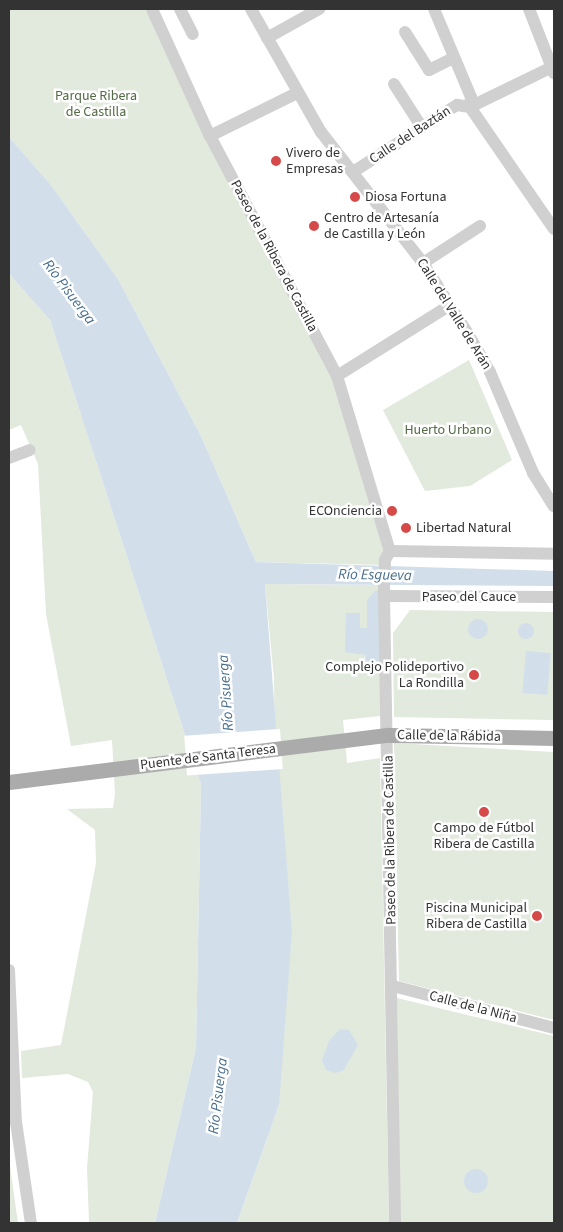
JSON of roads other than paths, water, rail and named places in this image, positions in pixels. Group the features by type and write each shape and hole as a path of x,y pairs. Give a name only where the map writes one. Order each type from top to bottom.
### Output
{"main road":[{"name":"Calle de la Rábida","path":"343,740 389,736 554,738"},
{"name":"Puente de Santa Teresa","path":"9,782 343,740"}],"street":[{"name":"Paseo de la Ribera de Castilla","path":"152,9 210,136 338,376 388,556 384,592 389,736 395,1223"},
{"path":"180,9 193,34"},
{"name":"Calle del Valle de Arán","path":"251,9 321,132 423,263 450,306 490,372 533,473 554,506"},
{"path":"267,38 319,9"},
{"path":"529,9 553,70"},
{"path":"438,10 454,58 471,97 470,107 549,212 554,228"},
{"path":"405,32 429,70 454,58"},
{"name":"Calle del Baztán","path":"353,172 421,126 457,105 470,107 553,70"},
{"path":"394,84 421,126"},
{"path":"210,136 298,92"},
{"path":"423,263 480,226"},
{"path":"338,376 450,306"},
{"path":"9,458 30,450"},
{"path":"388,556 554,554"},
{"name":"Paseo del Cauce","path":"384,592 554,597"},
{"path":"9,970 15,1113 29,1223"},
{"name":"Calle de la Niña","path":"392,986 554,1028"}],"water":[{"path":"9,137 51,185 118,279 201,436 256,562 554,571 554,586 265,584 292,932 279,1105 237,1223 155,1223 196,1048 201,784 50,320 9,274"},
{"path":"375,591 380,591 380,673 364,673 366,655 345,652 346,613 360,613 360,628 367,628 367,600"},
{"path":"478,619 485,622 488,629 485,636 478,639 471,636 468,629 471,622"},
{"path":"526,623 532,625 534,631 532,637 526,639 520,637 518,631 520,625"},
{"path":"526,651 551,653 547,695 522,693"},
{"path":"340,1029 349,1030 358,1045 344,1070 336,1073 326,1070 322,1060 329,1041"},
{"path":"476,1169 485,1172 488,1181 485,1190 476,1193 467,1190 464,1181 467,1172"}],"place":[{"name":"Vivero de Empresas","path":"276,161"},
{"name":"Diosa Fortuna","path":"355,197"},
{"name":"Centro de Artesanía de Castilla y León","path":"314,226"},
{"name":"ECOnciencia","path":"392,511"},
{"name":"Libertad Natural","path":"406,528"},
{"name":"Complejo Polideportivo La Rondilla","path":"474,675"},
{"name":"Campo de Fútbol Ribera de Castilla","path":"484,812"},
{"name":"Piscina Municipal Ribera de Castilla","path":"537,916"}],"park label":[{"name":"Parque Ribera de Castilla","path":"96,104"},
{"name":"Huerto Urbano","path":"448,430"}],"water label":[{"name":"Río Pisuerga","path":"69,292"},
{"name":"Río Esgueva","path":"375,575"},
{"name":"Río Pisuerga","path":"226,693"},
{"name":"Río Pisuerga","path":"218,1096"}]}
